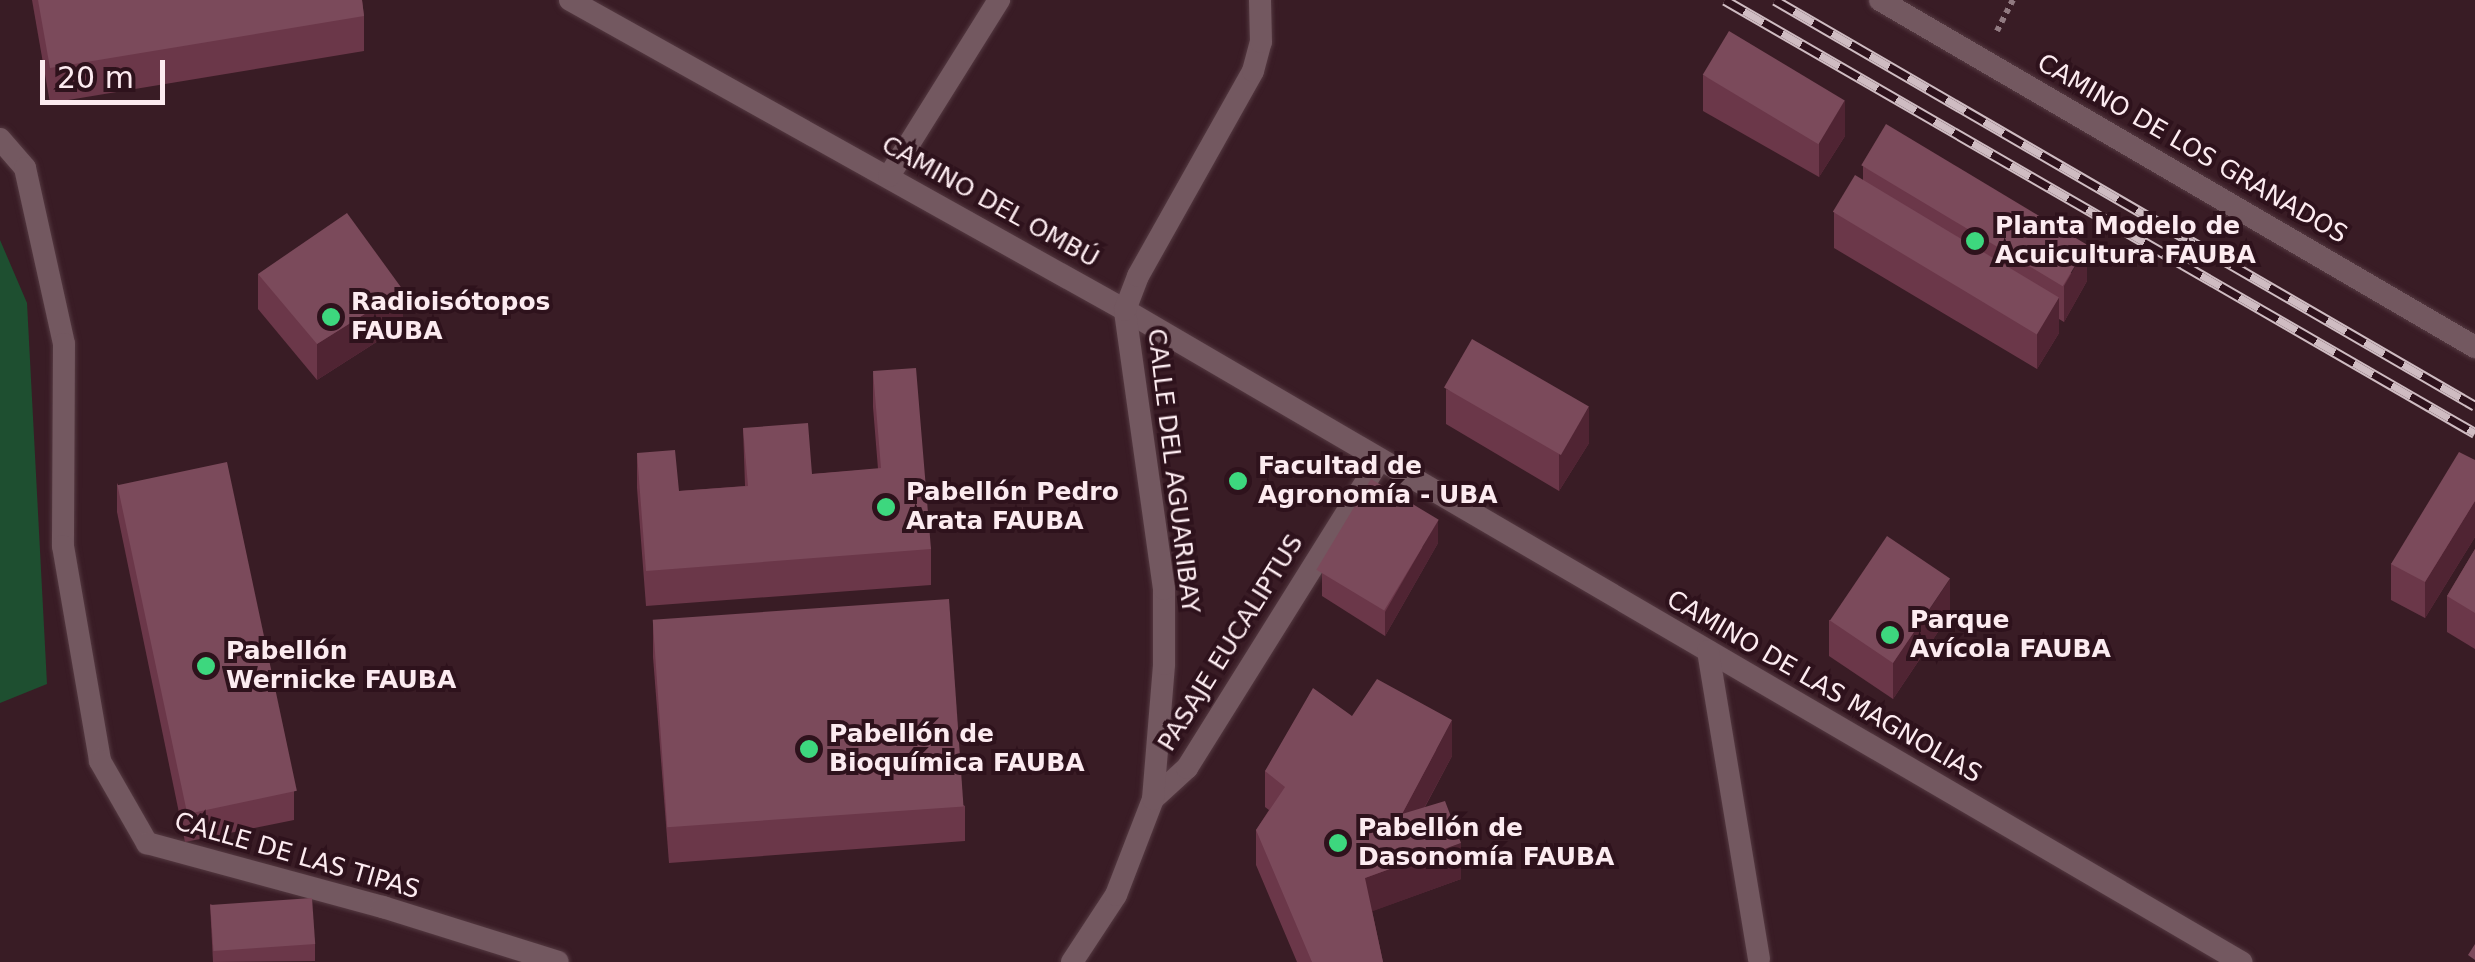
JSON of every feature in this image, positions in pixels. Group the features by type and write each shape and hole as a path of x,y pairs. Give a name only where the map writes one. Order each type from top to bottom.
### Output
{"lane":[{"name":"CAMINO DEL OMBÚ","path":"570,0 889,176 1380,459"},
{"path":"889,176 1000,0"},
{"name":"CALLE DEL AGUARIBAY","path":"1070,959 1116,895 1153,799 1164,664 1164,590 1125,310 1138,276 1254,72 1261,42 1260,0"},
{"name":"CAMINO DE LOS GRANADOS","path":"1880,0 2475,347"},
{"name":"CALLE DE LAS TIPAS","path":"0,139 24,168 64,344 63,546 100,761 148,843 333,893 558,962"},
{"name":"CAMINO DE LAS MAGNOLIAS","path":"1380,459 2241,962"},
{"name":"PASAJE EUCALIPTUS","path":"1153,799 1186,768 1380,459"},
{"path":"1708,651 1759,960"}],"green space":[{"path":"0,240 27,303 47,684 0,703"}],"building":[{"path":"38,0 362,0 364,16 50,68"},
{"path":"1729,31 1845,101 1818,144 1703,75"},
{"path":"1886,124 2087,245 2063,286 1861,165"},
{"path":"1855,175 2059,298 2037,334 1833,212"},
{"path":"347,213 403,290 317,344 258,274"},
{"path":"1472,339 1589,406 1561,455 1444,387"},
{"name":"Pabellón Pedro Arata FAUBA","path":"916,368 931,549 646,571 637,453 675,450 679,491 748,486 743,428 808,423 812,474 881,468 873,371"},
{"path":"2459,452 2475,460 2475,501 2425,582 2391,564"},
{"name":"Pabellón Wernicke FAUBA","path":"227,462 297,791 187,814 117,485"},
{"path":"1371,479 1439,520 1384,611 1316,570"},
{"path":"1887,536 1950,578 1893,663 1830,621"},
{"path":"2475,549 2475,613 2447,596"},
{"name":"Pabellón de Bioquímica FAUBA","path":"949,599 964,806 667,827 653,620"},
{"name":"Pabellón de Dasonomía FAUBA","path":"1377,679 1452,720 1402,814 1445,801 1461,843 1365,878 1383,962 1312,962 1256,830 1285,787 1265,771 1313,688 1352,716"},
{"path":"312,898 315,944 213,951 210,905"}],"railway":[{"path":"1725,0 2475,433"},
{"path":"1775,0 2475,406"}],"place":[{"name":"Planta Modelo de Acuicultura FAUBA","path":"1975,241"},
{"name":"Radioisótopos FAUBA","path":"331,317"},
{"name":"Facultad de Agronomía - UBA","path":"1238,481"},
{"name":"Pabellón Pedro Arata FAUBA","path":"886,507"},
{"name":"Parque Avícola FAUBA","path":"1890,635"},
{"name":"Pabellón Wernicke FAUBA","path":"206,666"},
{"name":"Pabellón de Bioquímica FAUBA","path":"809,749"},
{"name":"Pabellón de Dasonomía FAUBA","path":"1338,843"}]}
